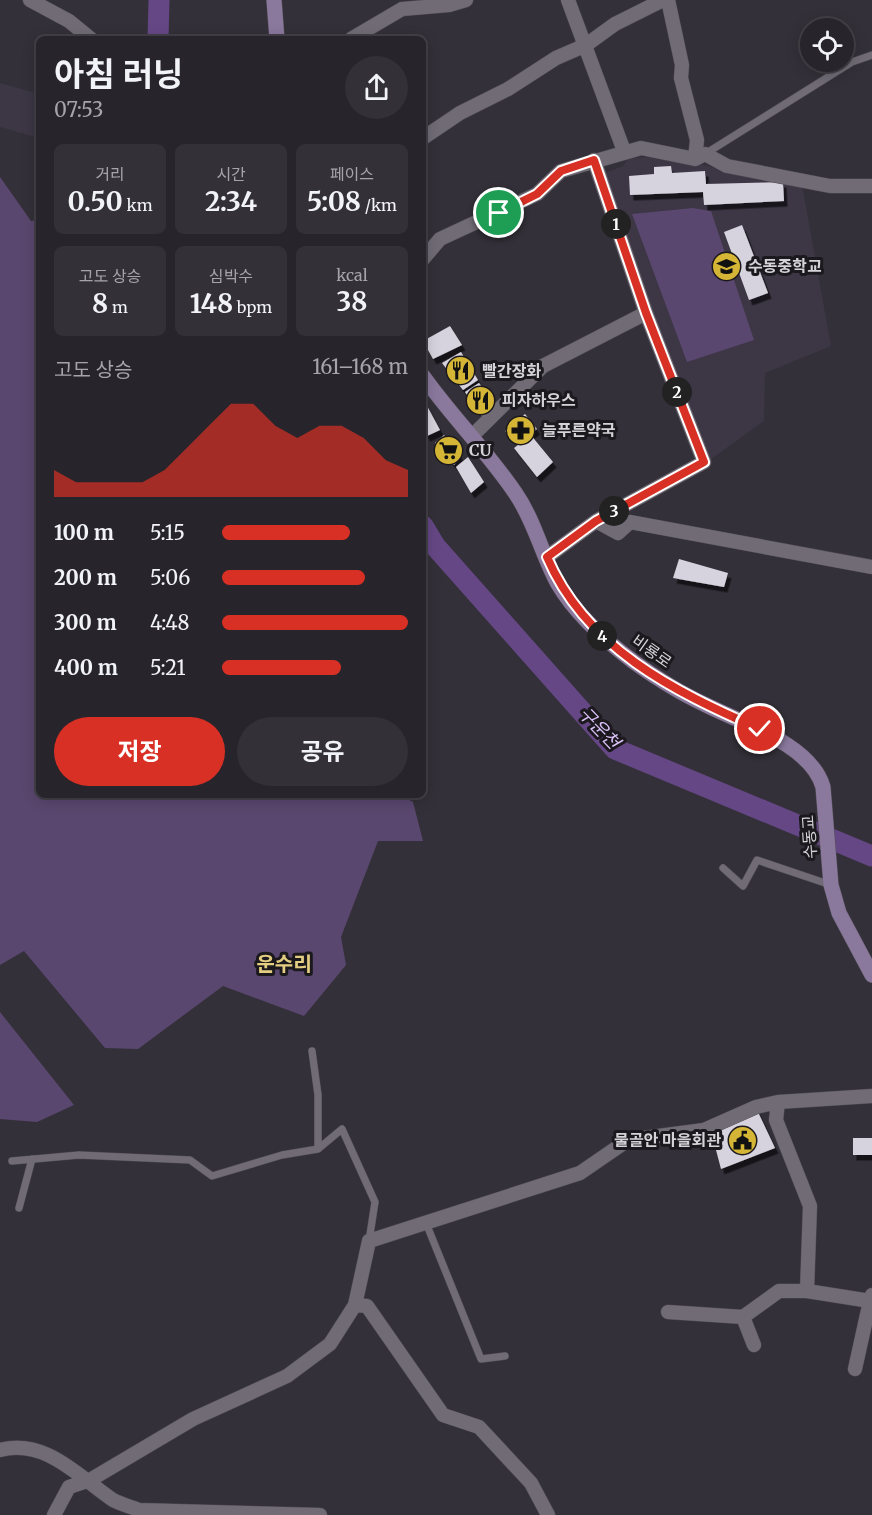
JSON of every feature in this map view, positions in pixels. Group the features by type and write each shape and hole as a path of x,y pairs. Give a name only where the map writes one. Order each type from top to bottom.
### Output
{"main road":[{"path":"274,0 277,36"},
{"name":"비룡로","path":"426,380 516,495 537,532 557,583 572,605 606,641 655,676 702,704 760,729 809,761 819,774 823,787"},
{"name":"수동교","path":"823,787 831,885"},
{"path":"831,885 839,913 872,975"}],"street":[{"path":"30,0 69,21 87,36"},
{"path":"356,36 405,5 449,5 466,0"},
{"path":"568,0 624,151"},
{"path":"426,136 460,113 508,89 556,58 586,45 615,24 663,0"},
{"path":"668,0 682,64 681,78 700,157"},
{"path":"426,255 440,239 537,194 561,171 624,151 641,148 700,157 727,166 830,186 872,186"},
{"path":"547,557 596,521 704,462 646,313 594,160"},
{"path":"472,436 543,366 646,313"},
{"path":"596,521 618,533 630,522 872,567"},
{"path":"54,1515 69,1487 90,1480 193,1419 287,1376 330,1344 355,1305 369,1241 580,1173 628,1140 704,1130 756,1107 778,1102 872,1096"},
{"path":"778,1102 776,1120 810,1206 807,1291"},
{"path":"668,1312 743,1317 779,1291 807,1291 871,1298 855,1369"},
{"path":"355,1305 367,1306 443,1415 479,1427 531,1483 548,1515"},
{"path":"743,1317 754,1345"},
{"path":"0,1450 16,1446 44,1451 90,1480 115,1501 139,1510 320,1515"}],"lane":[{"path":"700,157 852,62 872,55"},
{"path":"723,868 743,886 757,860 831,885"},
{"path":"312,1051 318,1095 318,1149"},
{"path":"12,1161 79,1155 190,1160 212,1176 282,1155 318,1149 342,1129 375,1202 369,1241"},
{"path":"19,1208 32,1159"},
{"path":"426,1223 481,1359 505,1356"}],"shaded area":[{"path":"0,83 36,93 35,137 0,127"},
{"name":"수동중학교","path":"657,157 785,179 802,185 831,346 765,373 764,421 711,459 702,460 605,173 623,166 629,158"},
{"path":"0,177 31,221 36,220 34,431 36,434 36,798 406,798 413,802 423,841 378,841 341,937 346,965 304,1016 223,986 138,1049 105,1048 24,951 0,965"},
{"path":"693,208 711,211 754,340 687,362 632,214"},
{"path":"0,1012 74,1105 37,1122 0,1119"}],"building":[{"path":"671,166 672,173 705,171 706,184 783,182 784,201 704,205 703,192 630,195 629,176 654,174 654,167"},
{"path":"742,225 768,293 749,300 724,232"},
{"path":"450,326 462,345 433,359 426,346 426,339"},
{"name":"빨간장화","path":"461,352 478,380 463,390 442,363"},
{"name":"피자하우스","path":"479,383 498,409 485,420 465,392"},
{"path":"426,404 440,430 426,434"},
{"path":"525,414 537,429 530,434 553,462 537,477 514,448 518,445 505,431"},
{"name":"CU","path":"444,435 461,457 454,465 435,443"},
{"path":"468,457 484,482 471,493 456,467"},
{"path":"679,559 728,573 724,587 673,578"},
{"name":"물골안 마을회관","path":"756,1108 775,1148 721,1169 711,1131"},
{"path":"853,1138 872,1138 872,1155 853,1155"}],"waterway":[{"name":"구운천","path":"158,36 159,0"},
{"name":"구운천","path":"426,531 435,546 615,749 872,856"}],"place":[{"name":"수동중학교","path":"727,266"},
{"name":"빨간장화","path":"461,371"},
{"name":"피자하우스","path":"481,400"},
{"name":"늘푸른약국","path":"521,430"},
{"name":"CU","path":"448,450"},
{"name":"물골안 마을회관","path":"742,1140"}],"district":[{"name":"운수리","path":"284,964"}],"route":[{"path":"499,213 537,194 561,171 594,160 646,313 704,462 596,521 547,557 557,583 572,605 606,641 635,662 702,704 760,729"}]}
